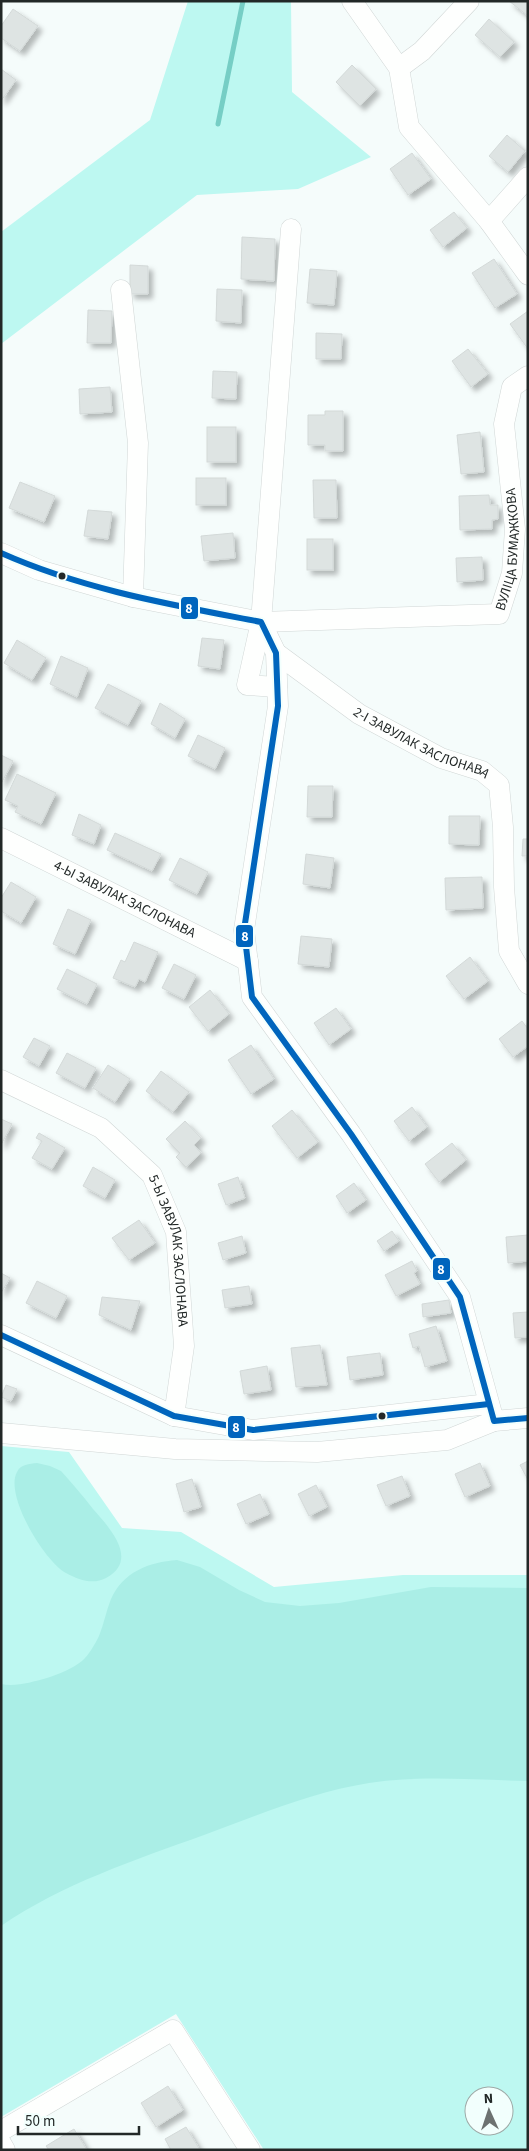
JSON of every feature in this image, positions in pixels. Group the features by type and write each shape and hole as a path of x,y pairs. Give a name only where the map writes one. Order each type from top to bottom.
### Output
{"street":[{"path":"352,1 399,68 409,127 488,222 528,275"},
{"path":"399,68 422,51 469,1"},
{"path":"488,222 528,177"},
{"path":"277,687 247,685 261,622 291,229"},
{"path":"121,290 138,443 133,597"},
{"name":"ВУЛІЦА БУМАЖКОВА","path":"1,553 39,570 133,597 261,622 499,614 512,573 515,529 504,424 512,388 528,376"},
{"path":"261,622 276,652 278,706 244,930 252,997 351,1134 460,1297 492,1412"},
{"name":"2-І ЗАВУЛАК ЗАСЛОНАВА","path":"276,652 360,714 441,758 482,771 499,785 509,950 528,984"},
{"name":"4-Ы ЗАВУЛАК ЗАСЛОНАВА","path":"1,838 248,961"},
{"name":"5-Ы ЗАВУЛАК ЗАСЛОНАВА","path":"1,1080 101,1128 152,1175 176,1232 184,1346 174,1416"},
{"path":"1,1335 174,1416 253,1430 492,1412 528,1418"},
{"path":"1,1434 175,1449 317,1452 447,1440 492,1412"},
{"path":"1,2131 172,2030 250,2150"},
{"path":"1,2143 5,2150"}],"shaded area":[{"path":"188,1 291,1 292,92 371,157 298,189 197,195 1,344 1,232 150,120"},
{"path":"1,1446 69,1452 122,1528 181,1532 274,1587 403,1575 528,1575 528,2150 264,2150 176,2014 1,2117"},
{"path":"37,1463 61,1471 113,1534 121,1553 121,1562 116,1571 106,1578 86,1581 66,1573 48,1556 29,1527 16,1496 15,1482 17,1472 21,1467"},
{"path":"177,1560 200,1567 239,1590 265,1602 300,1606 339,1603 431,1587 528,1588 528,1781 409,1779 369,1783 327,1792 265,1812 100,1874 24,1911 1,1926 1,1684 7,1685 36,1681 61,1673 78,1664 87,1656 96,1642 111,1599 122,1582 130,1575 147,1566"}],"building":[{"path":"509,1 528,1 528,16"},
{"path":"13,9 38,26 20,51 1,38 1,26"},
{"path":"489,19 514,42 500,57 475,35"},
{"path":"352,65 376,89 360,106 336,82"},
{"path":"1,69 16,80 1,101"},
{"path":"507,135 525,151 508,172 489,156"},
{"path":"412,153 431,179 408,195 390,169"},
{"path":"454,212 467,228 443,247 430,230"},
{"path":"242,237 275,239 274,281 241,279"},
{"path":"494,259 517,294 495,308 472,273"},
{"path":"130,265 148,266 148,294 130,294"},
{"path":"310,269 337,271 334,305 307,303"},
{"path":"217,289 242,290 241,323 216,321"},
{"path":"88,310 112,311 111,343 87,343"},
{"path":"528,311 528,349 510,324"},
{"path":"316,333 342,334 341,359 316,359"},
{"path":"468,349 488,374 471,387 452,361"},
{"path":"213,371 237,372 236,399 212,398"},
{"path":"110,387 112,412 80,414 79,389"},
{"path":"325,411 343,411 343,451 325,451 325,445 308,445 308,415 325,415"},
{"path":"207,427 236,427 236,462 207,462"},
{"path":"480,432 484,472 461,474 457,435"},
{"path":"196,478 226,478 226,505 196,505"},
{"path":"313,480 336,480 337,518 314,518"},
{"path":"20,482 55,496 44,522 9,508"},
{"path":"489,495 490,505 498,505 498,519 492,520 492,529 460,530 459,496"},
{"path":"88,510 112,512 108,539 84,536"},
{"path":"233,533 235,558 204,561 201,536"},
{"path":"307,539 333,539 333,570 307,570"},
{"path":"482,557 483,580 457,582 456,558"},
{"path":"202,638 224,640 220,669 198,666"},
{"path":"17,640 46,658 32,680 4,663"},
{"path":"61,656 88,668 77,697 50,684"},
{"path":"108,684 141,701 128,725 95,708"},
{"path":"160,703 185,719 175,738 151,724"},
{"path":"198,735 225,748 215,769 188,756"},
{"path":"1,755 13,761 1,784"},
{"path":"17,774 56,793 41,824 15,812 18,806 5,800"},
{"path":"308,786 333,786 332,817 307,817"},
{"path":"79,814 101,825 94,844 72,835"},
{"path":"449,816 480,816 479,845 449,844"},
{"path":"115,833 161,854 152,871 107,850"},
{"path":"523,839 528,839 528,856 522,856"},
{"path":"306,854 334,858 330,888 303,884"},
{"path":"180,858 208,872 197,894 169,880"},
{"path":"482,877 483,908 446,910 445,878"},
{"path":"11,882 36,897 21,923 1,911 1,898"},
{"path":"68,909 91,920 75,954 53,944"},
{"path":"301,936 332,939 329,967 298,964"},
{"path":"134,942 158,952 145,982 139,979 135,987 113,978 121,960 125,962"},
{"path":"470,957 488,981 464,999 446,976"},
{"path":"174,964 196,975 184,999 162,988"},
{"path":"67,969 97,984 87,1004 57,989"},
{"path":"210,990 229,1014 208,1031 189,1007"},
{"path":"336,1008 351,1029 329,1045 314,1023"},
{"path":"522,1021 528,1029 528,1046 513,1057 499,1039"},
{"path":"34,1038 50,1046 39,1066 23,1057"},
{"path":"251,1045 274,1079 251,1094 228,1060"},
{"path":"67,1053 96,1068 85,1088 56,1073"},
{"path":"108,1065 130,1079 115,1102 93,1088"},
{"path":"161,1071 189,1092 173,1112 146,1091"},
{"path":"412,1107 427,1127 409,1141 394,1121"},
{"path":"292,1110 318,1142 297,1158 272,1126"},
{"path":"1,1119 12,1124 1,1145"},
{"path":"185,1121 201,1138 194,1145 201,1153 186,1167 176,1157 180,1153 166,1139"},
{"path":"39,1133 65,1148 52,1169 32,1158 42,1141 36,1138"},
{"path":"452,1143 466,1160 439,1182 425,1164"},
{"path":"93,1167 115,1180 105,1198 83,1186"},
{"path":"238,1177 245,1198 226,1205 218,1184"},
{"path":"354,1183 366,1200 347,1213 336,1196"},
{"path":"139,1220 155,1243 129,1260 112,1238"},
{"path":"392,1231 399,1241 384,1251 377,1241"},
{"path":"528,1235 528,1261 508,1263 506,1237"},
{"path":"242,1236 246,1253 223,1260 218,1243"},
{"path":"412,1261 417,1271 414,1273 420,1284 396,1296 385,1275"},
{"path":"1,1273 10,1278 1,1293"},
{"path":"37,1281 67,1296 56,1318 26,1303"},
{"path":"249,1286 252,1304 225,1308 222,1290"},
{"path":"102,1297 140,1301 131,1330 99,1315"},
{"path":"449,1300 451,1313 423,1317 422,1304"},
{"path":"528,1312 528,1337 515,1338 513,1313"},
{"path":"436,1326 447,1361 425,1367 419,1346 413,1348 409,1334"},
{"path":"320,1345 327,1385 296,1387 291,1348"},
{"path":"380,1353 383,1375 350,1380 347,1357"},
{"path":"267,1366 271,1390 244,1394 240,1371"},
{"path":"6,1385 17,1389 11,1401 1,1397"},
{"path":"528,1461 528,1480 520,1465"},
{"path":"480,1463 490,1486 465,1497 455,1474"},
{"path":"402,1476 410,1496 386,1506 377,1485"},
{"path":"192,1479 201,1507 184,1512 176,1484"},
{"path":"316,1485 327,1507 309,1516 298,1494"},
{"path":"260,1494 269,1514 246,1524 237,1504"},
{"path":"168,2086 183,2110 156,2127 141,2103"},
{"path":"186,2127 200,2150 171,2150 165,2139"},
{"path":"74,2129 87,2150 49,2150 46,2146"}],"waterway":[{"path":"218,124 243,1"}],"transit line":[{"name":"8","path":"1,553 32,566 97,587 261,622 276,653 278,706 244,930 252,997 351,1134 460,1297 494,1421 528,1418"},
{"name":"8","path":"1,1335 174,1416 253,1430 489,1404"}]}
